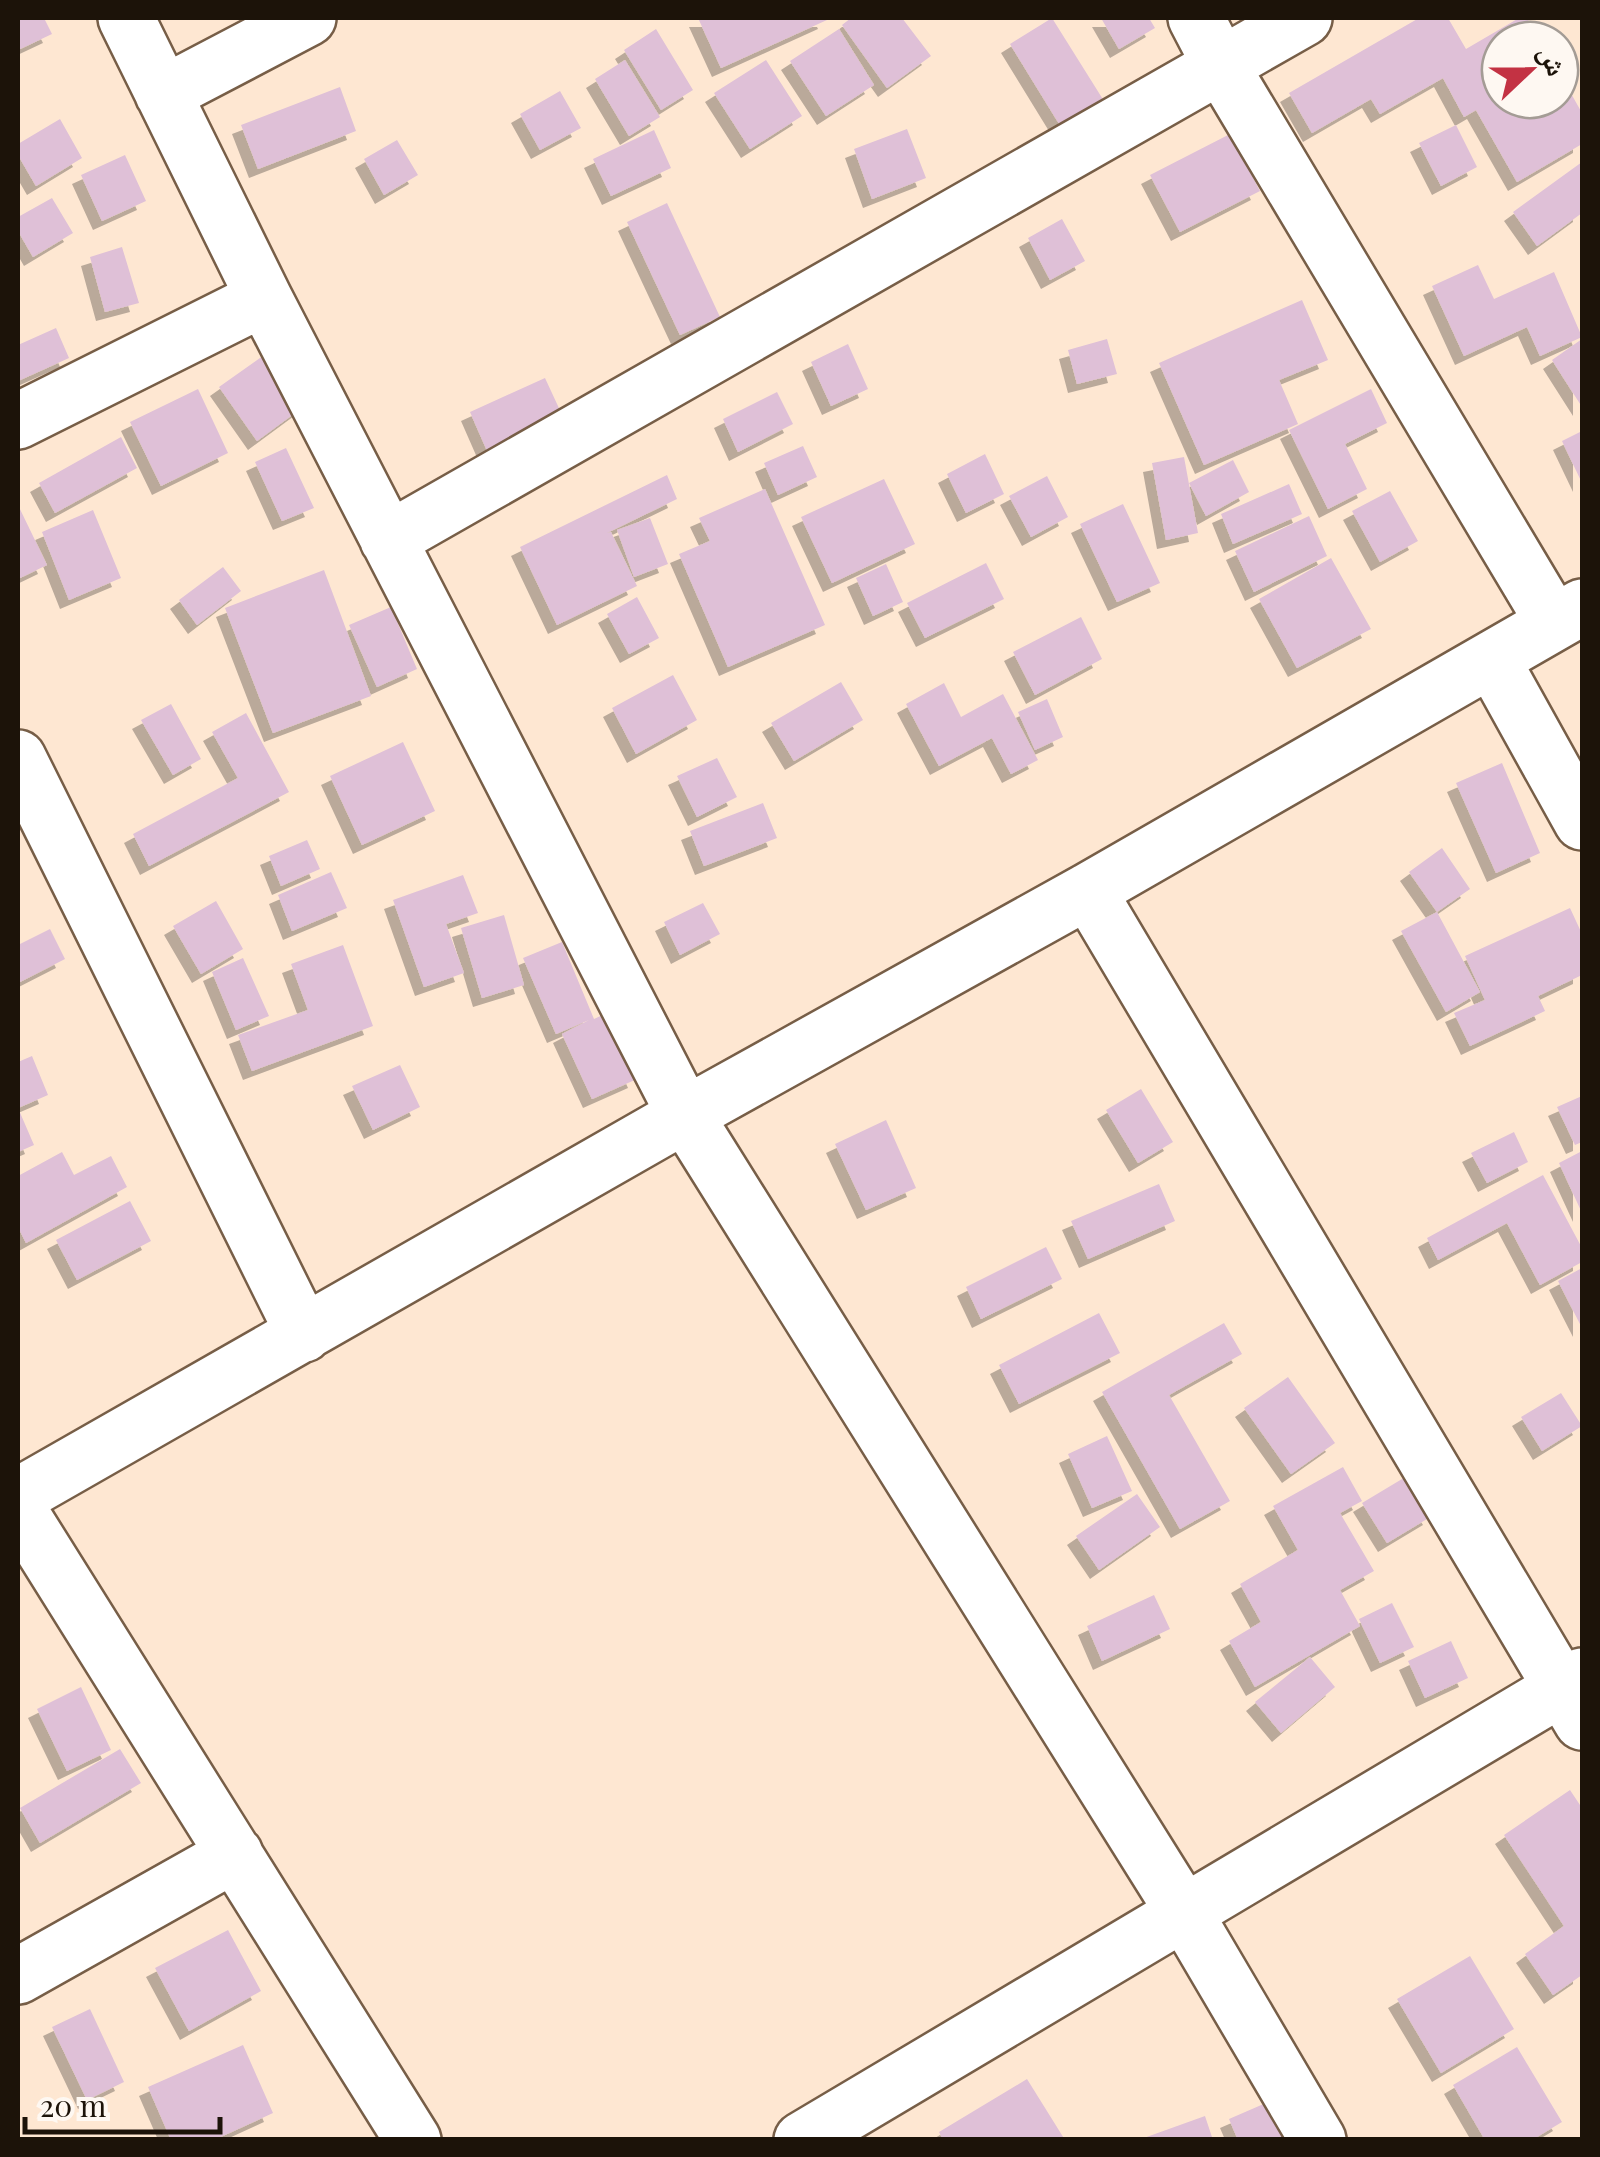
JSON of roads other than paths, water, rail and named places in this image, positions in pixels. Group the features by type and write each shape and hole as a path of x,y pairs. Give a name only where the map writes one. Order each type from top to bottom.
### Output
{"street":[{"path":"126,18 264,298 685,1114 1186,1914 1318,2140"},
{"path":"163,94 308,18"},
{"path":"18,1496 685,1114 1088,892 1568,615 1221,66 1196,18"},
{"path":"388,540 1304,18"},
{"path":"18,421 264,298"},
{"path":"1492,660 1582,822"},
{"path":"18,758 304,1334"},
{"path":"838,2131 1186,1914 1575,1695 1088,892"},
{"path":"18,1509 412,2140"},
{"path":"18,1976 234,1854"}]}
